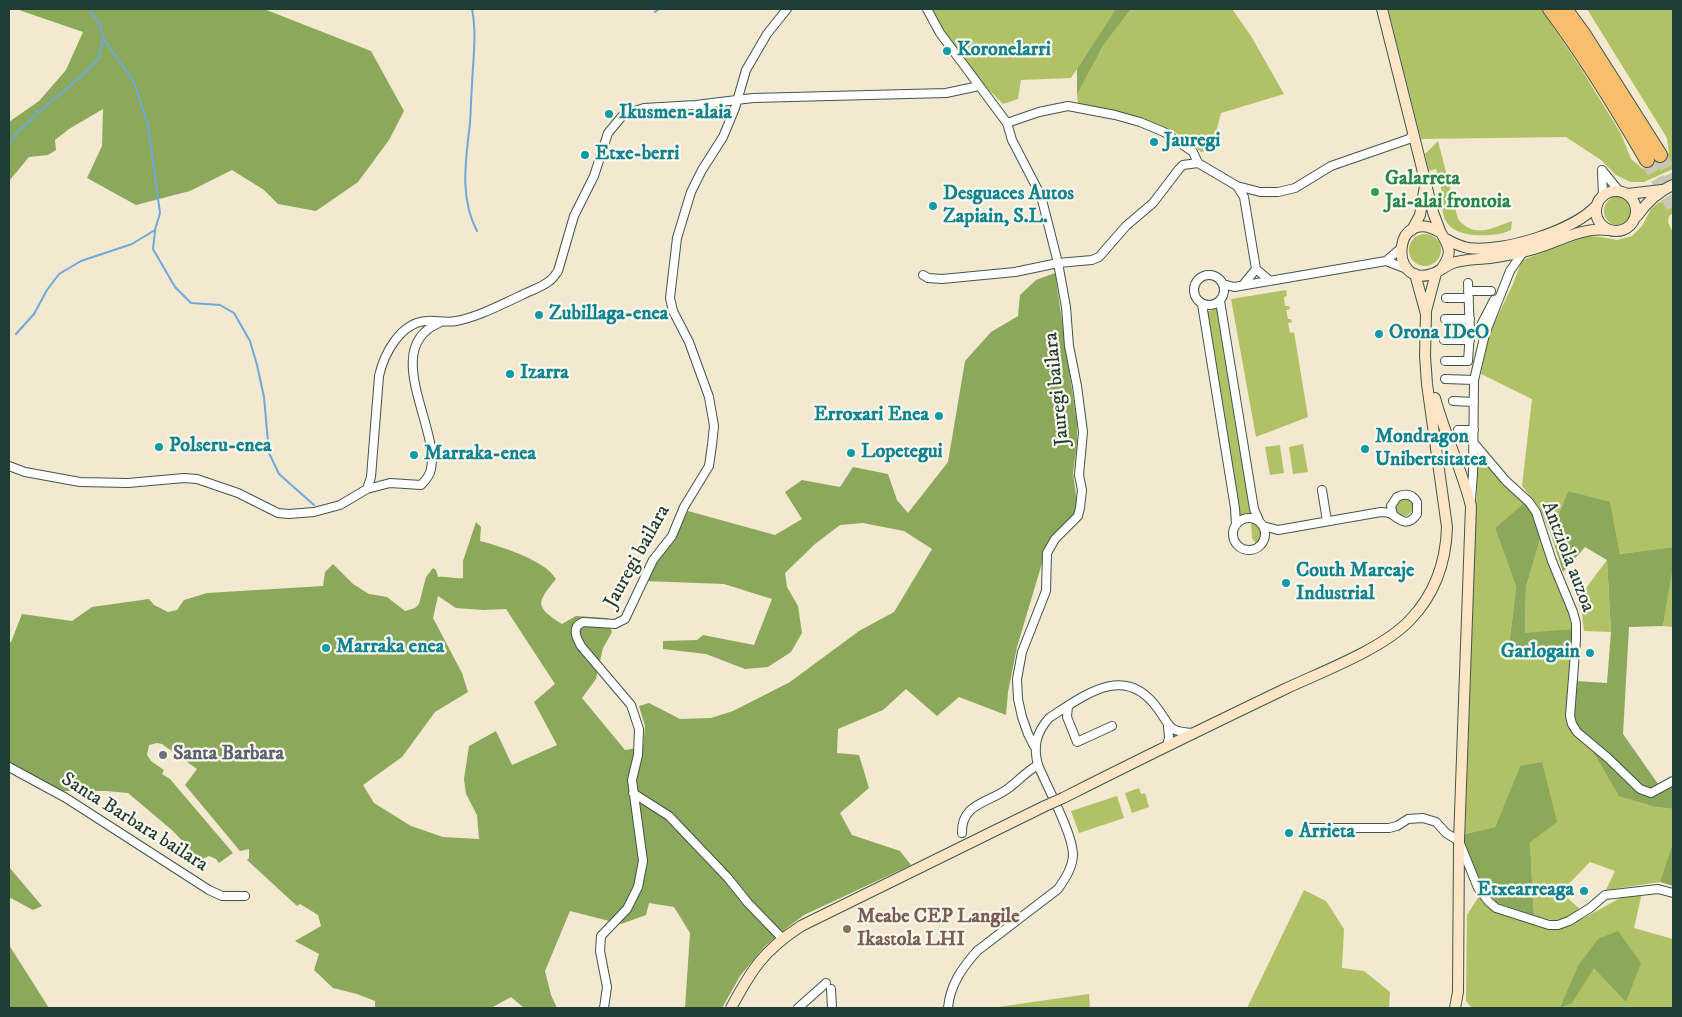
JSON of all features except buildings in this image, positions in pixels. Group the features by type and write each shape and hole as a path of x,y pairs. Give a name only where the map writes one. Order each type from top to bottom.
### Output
{"highway":[{"path":"1550,9 1654,158 1584,35 1565,9"}],"main road":[{"path":"731,1008 754,967 782,938 801,926 1167,745 1377,645 1410,621 1432,592 1444,560 1447,546 1447,527 1427,384 1425,356 1426,314 1439,270 1449,254 1444,236 1433,212 1382,9"},
{"path":"1426,180 1420,215 1412,230 1402,241 1400,249 1401,256 1412,272 1426,314"},
{"path":"1412,272 1422,275 1439,270 1455,262 1523,252 1587,230 1620,232 1628,229 1634,223 1646,203 1662,190 1673,185"},
{"path":"1412,230 1427,227 1456,245 1469,248 1487,248 1531,239 1570,225 1590,213 1612,191 1662,190"},
{"path":"1623,192 1634,201 1637,217"},
{"path":"1600,201 1597,218 1601,226 1607,230"},
{"path":"1425,356 1442,424 1466,485 1471,506 1459,841 1458,992 1455,1008"}],"street":[{"name":"Jauregi bailara","path":"604,1008 607,987 600,951 601,936 627,909 638,887 643,861 632,780 639,741 636,719 631,705 581,646 576,635 576,628 578,624 583,622 615,624 624,620 652,560 672,536 684,507 709,466 714,426 711,404 700,370 689,342 673,311 670,298 677,238 691,192 702,170 723,137 735,108 741,82 754,53 776,21 787,9"},
{"name":"Jauregi bailara","path":"927,9 940,34 1007,123 1012,140 1041,196 1058,263 1066,307 1069,346 1083,432 1079,475 1082,490 1078,516 1055,539 1047,553 1046,590 1022,652 1017,679 1018,700 1022,717 1034,746 1038,765 1071,840 1073,855 1067,876 1058,889 977,951 963,967 953,984 948,1008"},
{"path":"367,489 372,477 379,376 382,364 388,353 406,328 426,321 440,323 464,320 494,308 540,286 554,277 558,270 574,216 594,176 608,133 623,115 644,108 696,106 770,97 946,93 978,86"},
{"path":"1007,123 1039,112 1068,106 1115,114 1164,132 1193,152 1198,163 1238,186 1278,192 1295,188 1331,166 1409,139 1414,134"},
{"path":"923,276 942,279 969,277 1014,272 1058,263 1084,262 1099,257 1126,226 1153,203 1183,165 1198,163"},
{"path":"1600,201 1602,170 1623,192"},
{"path":"1238,186 1243,195 1256,269 1270,281"},
{"path":"1243,195 1255,190"},
{"path":"1393,514 1382,512 1274,530 1257,549 1241,548 1237,545 1233,536 1236,525 1235,508 1202,304 1195,297 1194,292 1196,281 1207,275 1213,275 1223,284 1233,287 1386,260 1400,249"},
{"path":"1471,506 1474,380 1485,334 1510,271 1523,252"},
{"path":"1496,257 1508,265 1510,271"},
{"path":"1386,260 1412,272"},
{"path":"1244,285 1256,269"},
{"path":"1223,284 1222,297 1254,509 1265,531 1264,539"},
{"path":"1202,304 1211,305 1233,287"},
{"path":"1445,361 1468,361 1470,319 1468,291"},
{"path":"1446,298 1468,291 1491,291"},
{"path":"1470,332 1479,329 1494,300 1500,298"},
{"path":"1445,320 1470,319"},
{"path":"9,466 25,472 80,482 128,483 184,478 196,479 238,493 278,513 289,514 330,509 367,489 390,483 421,486 431,471 432,455 412,364 415,348 421,337 431,327 440,323"},
{"path":"1444,340 1470,340"},
{"path":"1445,379 1474,380"},
{"path":"1453,401 1474,402"},
{"path":"1458,430 1474,430"},
{"name":"Antziola auzoa","path":"1473,442 1506,481 1529,502 1536,512 1552,561 1573,612 1576,623 1576,640 1570,716 1572,724 1577,732 1608,758 1640,789 1651,792 1673,781"},
{"path":"1322,490 1327,521"},
{"path":"1382,512 1397,497 1406,494 1415,499 1418,506 1417,514 1411,520 1401,521 1393,514 1391,509 1392,503"},
{"path":"1236,525 1247,518 1253,519 1274,530"},
{"path":"1034,746 1037,735 1049,718 1100,688 1122,684 1142,691 1150,698 1168,726 1176,731 1193,733"},
{"path":"1068,706 1067,717 1077,742 1112,726"},
{"path":"1049,718 1061,719 1069,724"},
{"path":"1167,745 1169,738 1168,726"},
{"path":"962,833 964,816 970,809 1009,788 1038,765"},
{"name":"Santa Barbara bailara","path":"9,766 66,798 209,890 222,896 245,896"},
{"path":"633,793 669,816 782,938"},
{"path":"1310,828 1389,828 1397,826 1408,819 1423,818 1436,822 1446,833 1459,841 1478,888 1489,902 1496,908 1549,925 1558,925 1569,920 1590,908 1605,895 1658,889 1673,892"},
{"path":"798,1008 829,986 832,1008"}],"green space":[{"path":"16,9 264,9 371,51 404,111 389,140 358,182 316,211 278,204 264,190 232,170 190,191 136,205 87,178 102,146 103,109 69,129 55,140 56,150 48,155 29,157 9,181 9,122 39,101 66,70 83,32"},
{"path":"930,9 1116,10 1071,78 1021,80 1018,99 1003,104 976,77 947,38"},
{"path":"1116,9 1131,9 1103,46 1077,95 1077,69"},
{"path":"1131,9 1232,9 1251,36 1284,94 1221,113 1209,151 1201,152 1189,141 1160,125 1144,119 1078,104 1077,95 1103,46"},
{"path":"1388,9 1541,9 1580,67 1621,134 1631,159 1643,169 1669,153 1667,138 1587,9 1673,9 1673,169 1644,182 1630,182 1616,175 1601,160 1566,137 1421,139"},
{"path":"1438,141 1458,219 1470,229 1477,230 1490,229 1512,221 1511,230 1493,235 1473,235 1462,233 1449,225 1443,214 1441,188 1436,169 1429,171 1425,154"},
{"path":"1619,196 1630,200 1634,211 1630,222 1619,226 1608,222 1604,211 1608,200"},
{"path":"1673,196 1673,213 1669,216 1668,222 1673,233 1673,547 1620,554 1610,503 1568,491 1551,534 1539,507 1522,486 1532,399 1481,374 1488,336 1513,284 1522,260 1588,236 1617,240 1632,236 1642,226 1651,209 1658,203"},
{"path":"1425,234 1437,238 1441,250 1437,262 1425,266 1413,262 1409,250 1413,238"},
{"path":"1055,273 1077,424 1077,444 1073,473 1077,502 1075,515 1045,553 1017,647 1008,692 1006,715 959,697 937,716 906,689 883,710 838,729 837,753 859,755 869,788 840,813 852,835 900,851 911,865 804,915 788,927 764,947 740,976 722,1008 685,1008 690,933 674,907 649,903 646,915 621,924 570,911 545,971 551,995 557,1008 524,1008 511,997 491,1008 375,1008 375,1001 333,988 314,970 319,954 295,941 321,926 318,915 300,904 297,906 247,860 249,858 249,849 240,851 185,785 197,769 162,744 149,745 147,755 151,761 164,770 162,774 170,779 233,853 219,863 216,859 209,856 200,860 173,831 128,793 59,791 9,764 9,643 22,614 72,621 92,607 149,599 154,605 168,612 177,610 184,600 207,593 323,586 325,572 333,564 353,584 369,594 387,597 405,611 415,608 419,604 426,577 433,568 436,570 438,577 463,578 463,561 476,522 481,527 480,541 510,550 532,560 550,572 556,579 542,599 541,604 543,609 553,618 562,624 576,616 607,618 612,632 603,648 596,679 582,698 625,750 643,747 645,726 639,706 649,703 680,719 711,718 733,711 790,682 859,631 894,612 932,549 904,531 863,523 840,525 815,544 785,573 787,587 798,606 802,633 791,652 768,667 745,669 706,654 663,649 663,641 697,640 703,635 754,645 772,599 724,584 645,581 651,567 673,541 688,511 775,535 802,519 785,492 802,480 840,487 853,467 888,474 897,500 908,513 948,462 965,361 991,332 1018,316 1020,295 1036,280","holes":["438,596 456,608 506,609 555,684 534,702 557,745 512,765 496,731 469,746 464,779 466,794 477,815 479,839 443,837 411,826 374,803 363,785 402,757 435,712 468,692 462,673 433,618"]},
{"path":"1286,290 1287,296 1284,297 1285,306 1289,306 1290,309 1286,310 1288,319 1291,319 1292,322 1288,323 1290,333 1294,332 1308,417 1256,437 1231,299"},
{"path":"1218,308 1252,514 1239,517 1204,310 1209,311"},
{"path":"1303,444 1308,472 1293,474 1289,447"},
{"path":"1280,445 1284,473 1270,475 1265,447"},
{"path":"1478,455 1502,483 1526,501 1495,528 1516,587 1508,653 1572,655 1568,716 1572,734 1591,748 1656,807 1673,809 1673,842 1660,882 1606,890 1615,871 1590,862 1561,892 1581,910 1558,920 1534,915 1530,842 1520,766 1495,827 1465,834"},
{"path":"1568,491 1610,502 1620,554 1673,547 1673,568 1663,626 1629,627 1623,734 1663,791 1673,786 1673,809 1656,807 1619,796 1577,724 1574,714 1576,681 1607,683 1611,632 1607,560 1585,547 1563,572 1551,534"},
{"path":"1404,498 1410,501 1413,507 1410,513 1404,516 1398,513 1395,507 1398,501"},
{"path":"1526,501 1534,515 1541,536 1526,587 1525,633 1572,629 1572,655 1508,654 1516,587 1495,528"},
{"path":"1251,522 1258,526 1261,532 1256,544 1252,538"},
{"path":"1541,536 1553,576 1569,611 1572,629 1525,634 1526,587"},
{"path":"1607,560 1611,632 1584,631 1582,615 1577,600"},
{"path":"1673,568 1673,627 1663,626"},
{"path":"1542,762 1557,822 1530,842 1534,915 1497,903 1482,885 1465,846 1465,834 1495,827 1520,766"},
{"path":"1139,788 1141,794 1145,793 1149,807 1132,813 1125,793"},
{"path":"1117,796 1124,818 1079,833 1071,811"},
{"path":"1673,842 1673,886 1660,882"},
{"path":"9,867 42,906 33,910 9,897"},
{"path":"1304,890 1326,901 1344,929 1342,968 1364,971 1390,992 1389,1008 1247,1008"},
{"path":"1642,893 1634,928 1673,939 1673,1008 1472,1008 1466,1001 1467,915 1479,896 1493,911 1553,930 1584,918 1622,897"},
{"path":"1618,931 1641,963 1626,1002 1594,968 1572,1003 1560,1008 1578,966 1598,939"},
{"path":"9,945 49,1008 9,1008"},
{"path":"1089,994 1090,1008 991,1008"}],"waterway":[{"path":"9,143 41,110 85,73 99,58 103,38 100,25 89,9"},
{"path":"472,9 474,47 465,178 468,205 477,231"},
{"path":"655,12 659,9"},
{"path":"16,334 34,314 47,290 59,274 81,261 132,244 155,230 160,213 148,125 134,82 103,38"},
{"path":"155,231 153,249 175,287 191,303 220,305 234,313 250,341 257,365 264,397 269,453 279,474 314,505"}],"tunnel":[{"path":"1660,155 1673,180"},
{"path":"1647,160 1673,207"}],"place":[{"name":"Koronelarri","path":"947,51"},
{"name":"Ikusmen-alaia","path":"609,114"},
{"name":"Jauregi","path":"1154,142"},
{"name":"Etxe-berri","path":"585,155"},
{"name":"Galarreta Jai-alai frontoia","path":"1375,192"},
{"name":"Desguaces Autos Zapiain, S.L.","path":"933,206"},
{"name":"Zubillaga-enea","path":"539,315"},
{"name":"Orona IDeO","path":"1379,334"},
{"name":"Izarra","path":"510,374"},
{"name":"Erroxari Enea","path":"939,416"},
{"name":"Polseru-enea","path":"159,447"},
{"name":"Mondragon Unibertsitatea","path":"1365,449"},
{"name":"Lopetegui","path":"851,453"},
{"name":"Marraka-enea","path":"414,455"},
{"name":"Couth Marcaje Industrial","path":"1286,583"},
{"name":"Marraka enea","path":"326,648"},
{"name":"Garlogain","path":"1590,653"},
{"name":"Santa Barbara","path":"163,755"},
{"name":"Arrieta","path":"1289,833"},
{"name":"Etxearreaga","path":"1584,891"},
{"name":"Meabe CEP Langile Ikastola LHI","path":"847,929"}]}
